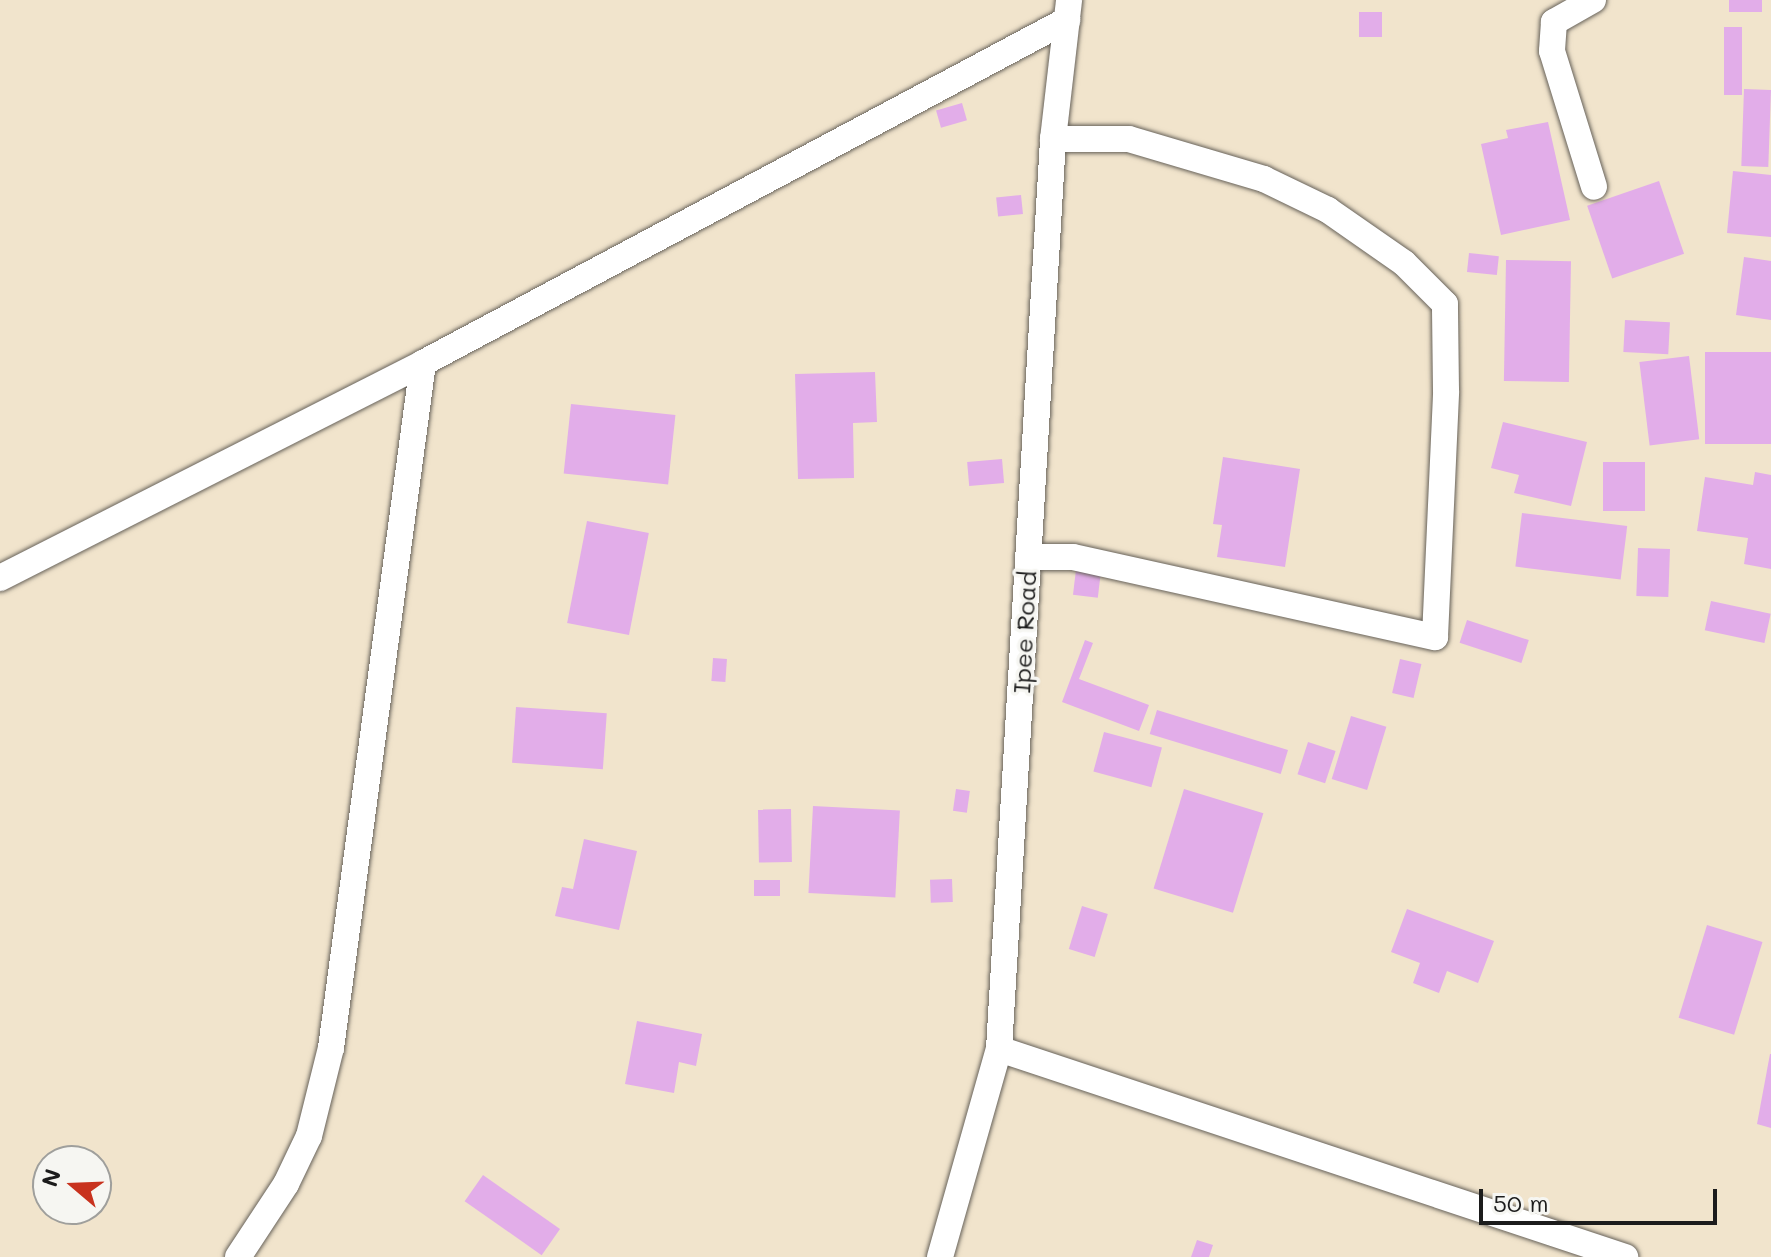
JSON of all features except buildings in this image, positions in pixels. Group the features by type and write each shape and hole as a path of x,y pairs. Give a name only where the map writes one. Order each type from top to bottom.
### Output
{"street":[{"path":"1593,0 1554,22 1552,51 1594,187"},
{"path":"5,564 423,363 1068,10"},
{"name":"Ipee Road","path":"940,1257 999,1049 1053,139 1068,10"},
{"path":"1028,557 1073,557 1435,637 1446,391 1445,304 1404,263 1328,210 1264,179 1129,139 1053,139"},
{"path":"238,1257 286,1184 309,1136 331,1048 423,363"},
{"path":"999,1049 1625,1257"}]}
